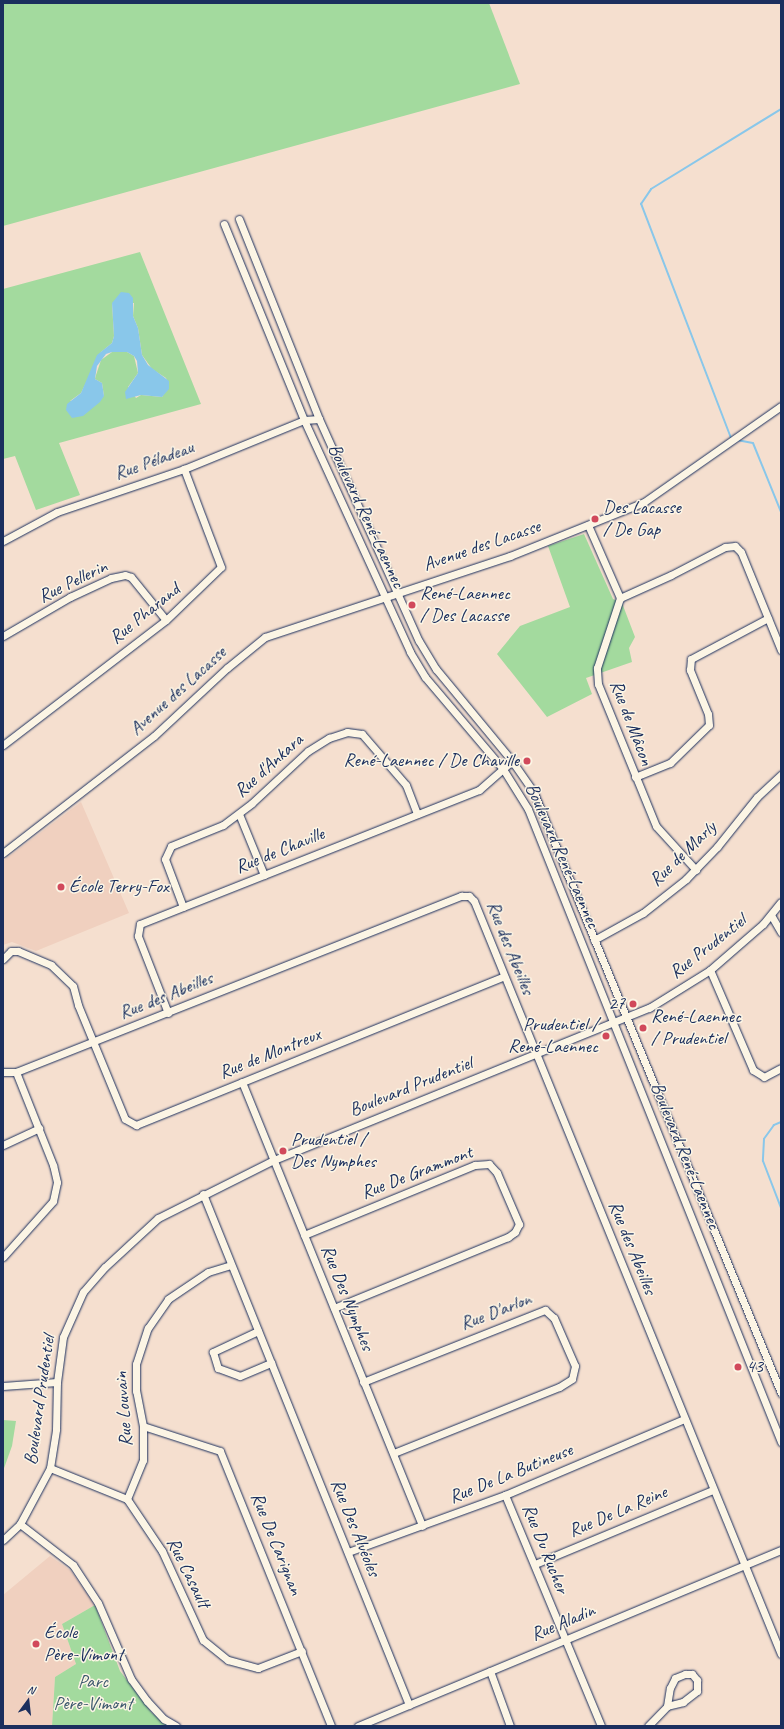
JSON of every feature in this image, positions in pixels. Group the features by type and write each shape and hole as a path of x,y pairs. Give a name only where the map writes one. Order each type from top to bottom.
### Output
{"street":[{"name":"Boulevard René-Laennec","path":"239,219 319,419 427,656 512,761 534,793 781,1393"},
{"name":"Boulevard René-Laennec","path":"224,224 304,420 417,666 503,769 528,809 615,1023 781,1442"},
{"name":"Avenue des Lacasse","path":"3,853 154,736 227,668 265,637 510,556 644,502 781,406"},
{"name":"Rue Péladeau","path":"3,541 56,512 184,469 304,420 319,419"},
{"name":"Rue Pharand","path":"3,745 166,620 221,567 184,469"},
{"path":"588,525 620,598 730,546 741,552 781,650"},
{"name":"Rue Pellerin","path":"3,636 70,597 111,578 125,575 131,577 166,620"},
{"name":"Rue de Mâcon","path":"620,598 596,676 635,777 656,826 696,870"},
{"path":"635,777 670,763 710,725 708,714 690,670 691,659 768,618"},
{"name":"Rue d'Ankara","path":"183,907 164,859 171,846 223,825 239,814 317,743 329,738 355,732 362,734 406,785 417,814"},
{"name":"Rue de Chaville","path":"168,1013 138,936 140,924 480,790 512,761"},
{"name":"Rue de Marly","path":"594,940 643,913 696,870 757,797 781,775"},
{"path":"239,814 264,875"},
{"name":"Rue des Abeilles","path":"3,1072 16,1072 461,896 469,896 474,901 781,1654"},
{"name":"Rue Prudentiel","path":"626,1018 649,1008 710,970 771,915 781,902"},
{"path":"771,915 781,932"},
{"name":"Rue de Montreux","path":"3,959 11,951 18,951 51,965 64,975 73,986 78,1005 125,1119 136,1124 504,976"},
{"path":"710,970 753,1070 764,1077 781,1068"},
{"name":"Boulevard Prudentiel","path":"3,1540 20,1524 50,1468 56,1429 57,1382 63,1337 83,1292 105,1267 158,1218 203,1194 274,1160 535,1053 626,1018"},
{"path":"3,1257 53,1201 57,1182 53,1165 16,1072"},
{"name":"Rue Des Nymphes","path":"242,1082 394,1453 422,1526"},
{"path":"3,1144 39,1128"},
{"name":"Rue De Grammont","path":"304,1235 475,1165 488,1164 497,1173 519,1224 516,1232 508,1237 334,1308"},
{"name":"Rue Des Alvéoles","path":"203,1194 409,1705"},
{"name":"Rue Louvain","path":"127,1499 143,1460 143,1426 136,1391 136,1364 148,1328 168,1299 208,1272 232,1265"},
{"name":"Rue D'arlon","path":"364,1382 545,1310 554,1318 575,1366 572,1379 559,1387 394,1453"},
{"path":"258,1331 213,1352 218,1368 240,1376 271,1363"},
{"path":"3,1386 57,1382"},
{"name":"Rue De La Butineuse","path":"348,1552 506,1495 684,1419"},
{"name":"Rue De Carignan","path":"143,1426 220,1451 331,1726"},
{"path":"50,1468 127,1499"},
{"name":"Rue De La Reine","path":"535,1564 713,1490"},
{"name":"Rue Du Rucher","path":"506,1495 535,1564 564,1640 601,1726"},
{"name":"Rue Casault","path":"127,1499 162,1551 203,1640 228,1660 258,1668 302,1651"},
{"path":"20,1524 73,1565 98,1603 130,1678 160,1715 176,1726"},
{"name":"Rue Aladin","path":"358,1726 781,1550"},
{"path":"490,1671 510,1726"},
{"path":"648,1726 667,1706 684,1702 697,1691 697,1680 692,1674 685,1674 675,1678 670,1688 667,1706"}],"shaded area":[{"name":"École Terry-Fox","path":"81,802 129,913 36,951 12,942 3,945 3,861"},
{"name":"École Père-Vimont","path":"50,1556 71,1571 95,1605 62,1624 76,1664 55,1677 52,1726 3,1726 3,1595"}],"green space":[{"path":"3,3 489,3 520,84 3,226"},
{"path":"140,252 201,404 59,443 80,495 36,510 15,456 3,459 3,289","holes":["112,303 134,303 133,316 138,328 142,355 152,369 166,378 169,386 162,397 141,395 136,398 128,387 138,373 134,356 127,352 112,352 101,360 95,379 102,383 104,396 70,401 81,393 101,352 112,343 114,336"]},
{"path":"584,534 613,599 622,603 635,637 629,648 632,662 586,678 592,694 547,717 497,654 520,626 570,607 548,546"},
{"path":"3,1420 16,1421 12,1446 3,1471"},
{"name":"Parc Père-Vimont","path":"95,1605 120,1671 152,1713 169,1726 52,1726 55,1677 76,1664 62,1624"}],"water":[{"path":"121,292 129,293 133,298 133,316 138,328 142,355 148,365 169,381 169,389 162,397 141,395 126,399 125,392 138,373 137,361 134,356 127,352 112,352 106,354 97,366 95,379 102,383 104,396 100,402 83,416 72,418 66,410 67,404 81,393 97,355 112,343 114,336 112,303"}],"waterway":[{"path":"731,438 641,204 651,189 781,109"},
{"path":"737,440 753,443 781,512"},
{"path":"781,1122 774,1125 764,1139 763,1161 781,1208"}],"place":[{"name":"Des Lacasse / De Gap","path":"595,519"},
{"name":"René-Laennec / Des Lacasse","path":"412,605"},
{"name":"René-Laennec / De Chaville","path":"527,761"},
{"name":"École Terry-Fox","path":"61,887"},
{"name":"27","path":"633,1004"},
{"name":"René-Laennec / Prudentiel","path":"643,1028"},
{"name":"Prudentiel / René-Laennec","path":"606,1036"},
{"name":"Prudentiel / Des Nymphes","path":"283,1151"},
{"name":"43","path":"738,1367"},
{"name":"École Père-Vimont","path":"36,1644"}]}
